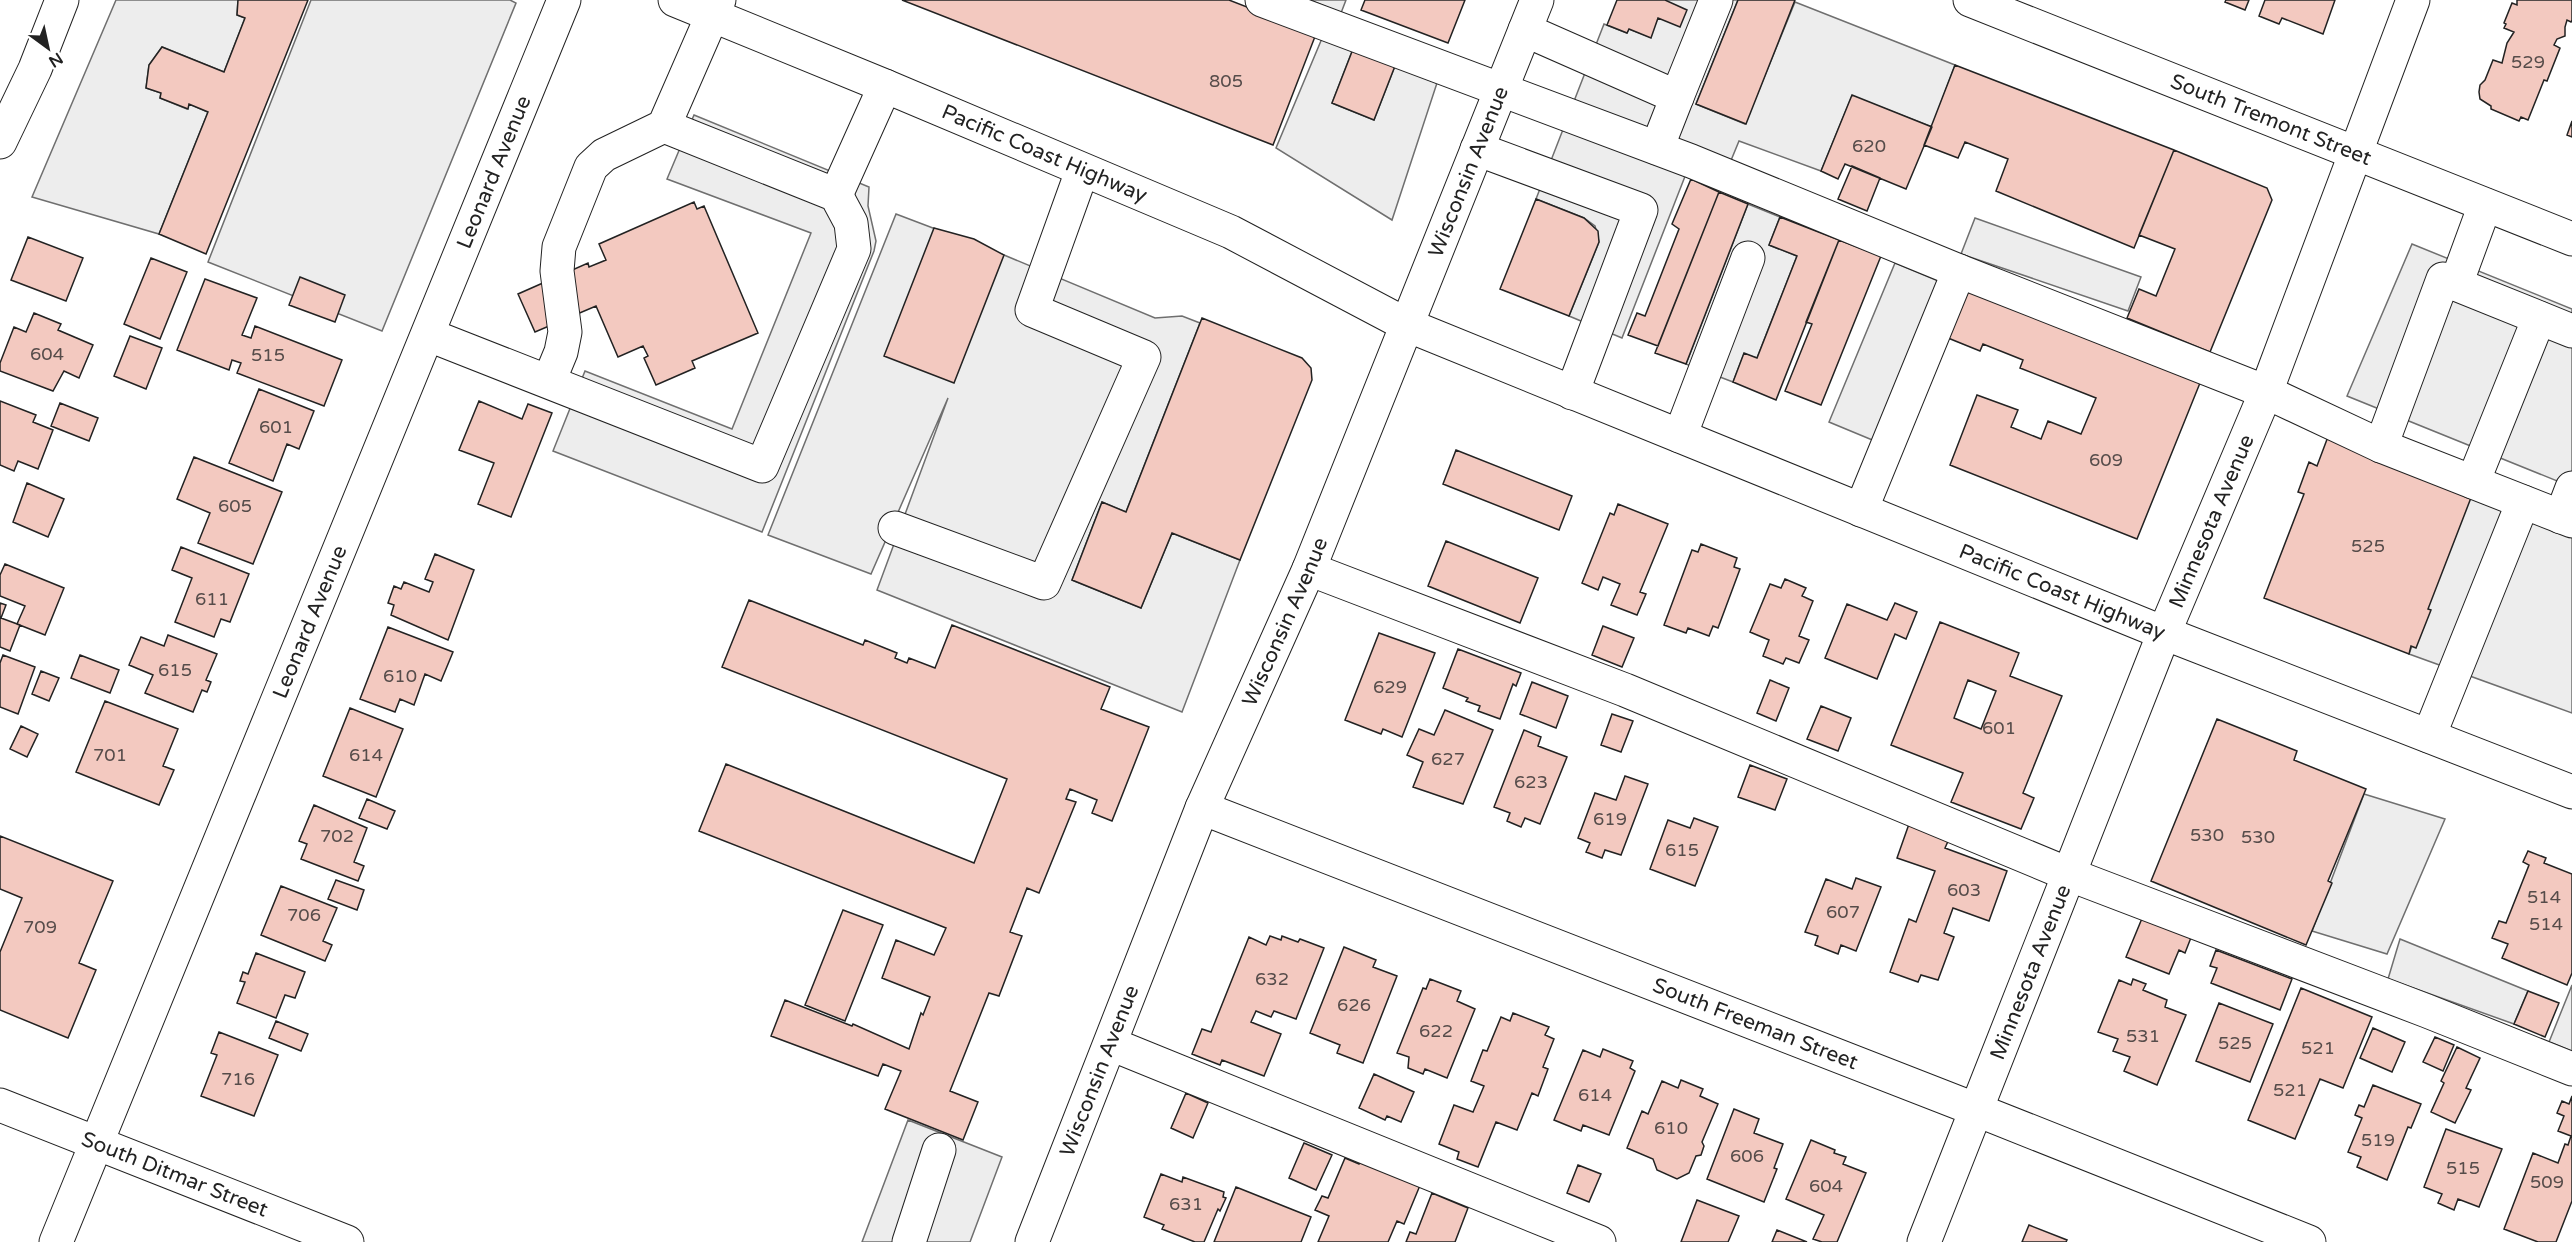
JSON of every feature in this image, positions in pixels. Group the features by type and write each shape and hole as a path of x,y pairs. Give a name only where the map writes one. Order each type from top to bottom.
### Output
{"street":[{"path":"0,142 35,69 63,0"},
{"name":"Leonard Avenue","path":"56,1242 429,335 564,0"},
{"name":"Pacific Coast Highway","path":"675,0 716,8 885,86 1231,232 1407,325 2164,633 2572,792"},
{"path":"1262,0 1657,147 1959,271 2266,392 2381,446 2523,502 2568,509"},
{"name":"Wisconsin Avenue","path":"1032,1242 1202,808 1309,568 1537,0"},
{"path":"1657,147 1716,0"},
{"name":"South Tremont Street","path":"1970,0 2572,239"},
{"name":"Minnesota Avenue","path":"1924,1242 2164,633 2266,392 2413,0"},
{"path":"549,381 561,352 566,332 557,270 559,247 591,167 604,155 664,126 716,8"},
{"path":"1525,30 1677,97"},
{"path":"836,195 885,86"},
{"path":"429,335 762,466 854,249 851,223 836,195 664,126"},
{"path":"1477,149 1641,210 1563,389"},
{"path":"895,528 1044,583 1144,357 1032,310 1082,171"},
{"path":"2456,284 2485,205"},
{"path":"1680,436 1748,258"},
{"path":"1861,510 1959,271"},
{"path":"2381,446 2443,279 2572,331"},
{"path":"2473,482 2540,318"},
{"path":"2429,736 2523,502"},
{"path":"1309,568 1625,690 2068,874 2427,1011 2572,1070"},
{"name":"South Freeman Street","path":"1202,808 1977,1110 2308,1242"},
{"path":"1111,1044 1599,1242"},
{"name":"South Ditmar Street","path":"0,1105 348,1242"},
{"path":"909,1242 939,1150"}],"shaded area":[{"path":"116,0 238,0 237,15 245,18 224,72 162,47 149,65 146,88 161,93 160,98 187,109 189,104 208,112 159,234 32,197"},
{"path":"311,0 510,0 516,3 382,331 208,262"},
{"path":"1310,0 1346,0 1341,13"},
{"path":"1665,0 1738,0 1696,104 1745,124 1795,2 1955,65 1932,127 1852,96 1821,171 1739,141 1725,175 1691,161 1622,338 1569,316 1599,242 1595,226 1584,218 1536,199 1604,24 1627,33 1629,29 1650,37"},
{"path":"1323,36 1353,49 1332,103 1374,120 1395,66 1437,83 1392,220 1276,148"},
{"path":"694,115 869,187 868,206 876,241 874,251 762,532 553,451 585,371 732,429 811,233 667,179"},
{"path":"1748,204 1780,217 1769,245 1797,256 1757,358 1744,354 1733,382 1686,364"},
{"path":"896,214 1004,255 1155,318 1182,316 1200,323 1126,512 1102,502 1072,580 1141,608 1172,533 1240,560 1182,712 877,590 948,398 871,574 768,535"},
{"path":"1975,218 2141,277 2128,311 1961,254"},
{"path":"2412,244 2572,309 2572,487 2347,396"},
{"path":"1895,263 1960,290 1894,449 1829,422"},
{"path":"2473,482 2572,528 2572,713 2409,654"},
{"path":"2364,794 2445,819 2387,954 2312,931"},
{"path":"2400,939 2528,991 2514,1024 2388,979"},
{"path":"2572,985 2572,1051 2549,1042"},
{"path":"908,1120 1002,1157 970,1242 862,1242"}],"building":[{"path":"238,0 308,0 206,254 159,234 208,112 189,104 188,109 160,98 161,93 146,88 149,65 162,47 224,72 245,18 237,15"},
{"path":"902,0 1229,0 1316,34 1273,145"},
{"path":"1365,0 1465,0 1448,43 1361,10"},
{"path":"1617,0 1665,0 1687,10 1680,27 1658,18 1651,38 1629,29 1627,33 1607,25"},
{"path":"1738,0 1795,0 1746,124 1696,104"},
{"path":"2226,0 2249,0 2245,10 2225,2"},
{"path":"2265,0 2335,0 2323,34 2282,18 2279,24 2259,16"},
{"path":"2517,0 2572,0 2572,20 2571,22 2567,20 2565,36 2557,39 2554,45 2560,48 2547,81 2544,80 2528,120 2521,117 2519,121 2491,109 2491,106 2480,99 2479,92 2480,85 2485,80 2493,60 2502,63 2507,43 2514,32 2504,28 2506,24 2504,23 2512,3 2517,5"},
{"path":"1353,49 1395,66 1374,120 1332,103"},
{"path":"1955,65 2174,150 2134,248 1996,191 2008,159 1965,142 1958,158 1924,145"},
{"path":"1852,95 1932,127 1906,189 1845,164 1838,179 1821,171"},
{"path":"2572,121 2572,137 2567,135"},
{"path":"2174,150 2267,188 2272,200 2210,352 2127,318 2139,289 2156,296 2175,249 2139,235"},
{"path":"1852,166 1880,178 1867,211 1838,199"},
{"path":"1691,179 1719,192 1658,346 1628,335 1637,313 1645,316 1679,229 1672,224"},
{"path":"1719,192 1748,204 1686,364 1655,353"},
{"path":"1536,199 1584,218 1598,231 1599,242 1569,316 1500,289"},
{"path":"694,202 697,209 704,206 758,333 692,361 695,368 656,385 644,358 648,356 643,346 618,357 596,306 535,332 518,294 588,263 589,267 606,260 599,244"},
{"path":"1780,217 1839,240 1776,400 1733,382 1744,353 1757,358 1797,256 1769,245"},
{"path":"934,228 974,239 1004,255 954,383 884,356"},
{"path":"28,237 83,258 66,301 11,280"},
{"path":"1839,240 1881,256 1821,405 1785,391 1812,324 1806,322"},
{"path":"151,258 187,272 160,339 124,324"},
{"path":"300,277 345,295 335,322 289,305"},
{"path":"205,279 257,298 242,335 251,338 255,326 342,360 324,406 237,373 241,363 232,360 229,370 177,350"},
{"path":"1966,290 2200,383 2137,539 1950,465 1977,395 2018,410 2011,427 2041,439 2048,421 2081,434 2096,398 2020,368 2023,360 1983,344 1980,351 1948,338"},
{"path":"34,313 61,324 58,330 93,345 79,378 64,371 53,391 0,371 0,363 14,327 26,332"},
{"path":"1202,318 1302,358 1311,368 1312,380 1240,560 1172,533 1141,608 1072,580 1102,502 1126,512"},
{"path":"130,336 162,348 146,389 114,376"},
{"path":"259,389 314,411 299,449 287,444 273,481 229,463"},
{"path":"0,401 36,415 33,422 53,430 38,469 18,461 14,471 0,465"},
{"path":"479,401 522,419 528,404 552,413 511,517 478,504 494,463 459,450"},
{"path":"60,403 98,418 89,441 51,426"},
{"path":"2329,434 2474,490 2428,609 2431,610 2416,648 2411,646 2409,654 2264,598 2304,494 2298,492 2309,462 2317,466"},
{"path":"1456,450 1572,496 1559,530 1443,484"},
{"path":"194,457 282,492 253,564 198,543 210,513 177,499"},
{"path":"27,483 64,499 48,537 13,522"},
{"path":"1618,504 1668,524 1640,592 1646,594 1637,615 1611,605 1620,584 1603,577 1598,590 1582,583 1610,513 1614,515"},
{"path":"1446,541 1538,578 1520,623 1428,586"},
{"path":"1701,544 1737,558 1734,567 1740,569 1718,628 1713,626 1709,636 1688,628 1686,633 1664,625 1692,550 1698,552"},
{"path":"181,547 249,574 230,622 221,619 214,637 175,622 192,578 172,570"},
{"path":"435,554 474,570 448,640 391,615 394,605 388,603 394,586 401,589 404,582 429,592 433,582 425,579"},
{"path":"5,564 64,588 45,635 17,624 25,606 0,596 0,575"},
{"path":"1785,579 1806,588 1802,596 1813,601 1799,636 1809,640 1799,663 1786,658 1783,664 1763,656 1769,640 1750,632 1770,584 1781,588"},
{"path":"749,600 863,645 865,640 897,653 895,658 907,663 909,658 935,668 952,625 1110,687 1101,709 1149,727 1112,821 1092,813 1097,800 1070,789 1066,799 1076,802 1039,893 1027,888 1010,932 1022,936 999,996 989,993 950,1091 978,1102 963,1140 885,1109 901,1071 883,1064 878,1076 771,1036 785,1000 852,1026 853,1024 909,1049 921,1013 923,1015 930,997 882,978 896,940 934,955 946,928 699,831 726,764 974,863 1007,779 722,667"},
{"path":"0,603 6,605 1,618 20,625 10,651 0,647"},
{"path":"1895,603 1917,612 1906,639 1895,634 1877,679 1825,658 1847,604 1887,620"},
{"path":"1940,622 2019,653 2010,676 2062,696 2023,793 2034,798 2021,829 1951,802 1963,773 1891,745","holes":["1968,680 1996,691 1981,729 1954,718"]},
{"path":"1603,626 1634,638 1622,667 1592,655"},
{"path":"388,627 453,652 441,681 425,674 414,705 400,699 395,712 360,699"},
{"path":"1379,633 1435,653 1402,737 1383,729 1381,734 1345,720"},
{"path":"168,635 217,654 206,680 211,682 207,692 202,690 193,712 145,693 153,675 129,665 141,637 164,646"},
{"path":"1458,649 1521,673 1516,686 1513,684 1500,719 1478,711 1480,706 1466,701 1468,698 1443,688"},
{"path":"3,655 35,667 18,714 0,707 0,663"},
{"path":"80,655 119,670 110,693 71,678"},
{"path":"41,671 59,678 49,701 32,694"},
{"path":"1770,680 1789,688 1776,721 1757,713"},
{"path":"1532,682 1568,696 1556,728 1520,714"},
{"path":"105,701 178,729 163,766 174,770 159,805 76,772"},
{"path":"1821,706 1851,718 1838,751 1807,739"},
{"path":"350,708 403,729 376,797 323,776"},
{"path":"1445,710 1493,730 1463,804 1413,787 1423,762 1407,755 1419,729 1434,735"},
{"path":"1612,714 1633,721 1621,752 1601,745"},
{"path":"2217,719 2297,751 2294,760 2366,789 2328,881 2332,883 2306,945 2151,881"},
{"path":"21,726 38,734 27,757 10,749"},
{"path":"1524,730 1541,737 1538,746 1567,757 1540,824 1525,818 1521,827 1507,821 1510,813 1494,807"},
{"path":"1750,765 1787,779 1775,810 1738,797"},
{"path":"1625,776 1648,784 1621,855 1605,850 1602,858 1586,852 1590,843 1578,838 1595,793 1616,800"},
{"path":"367,799 395,811 387,829 359,818"},
{"path":"314,805 367,828 354,862 364,866 358,881 301,859 307,844 299,841"},
{"path":"1694,818 1718,827 1695,886 1650,869 1668,820 1690,828"},
{"path":"1909,824 1949,839 1945,848 2007,871 1989,921 1953,908 1944,933 1954,937 1938,980 1921,975 1918,982 1890,972 1909,919 1916,922 1935,871 1897,858"},
{"path":"0,836 113,881 79,963 96,970 68,1038 0,1010 0,952 22,898 0,889"},
{"path":"2528,851 2546,858 2544,863 2572,874 2572,973 2567,985 2502,958 2508,944 2492,938 2499,921 2506,923 2529,865 2523,862"},
{"path":"1856,878 1881,887 1856,951 1841,945 1838,954 1815,945 1818,936 1805,932 1826,879 1852,889"},
{"path":"336,880 364,890 357,910 328,899"},
{"path":"281,886 337,908 323,941 332,945 325,961 261,935"},
{"path":"843,910 883,925 845,1021 805,1005"},
{"path":"2143,916 2192,935 2185,953 2179,950 2169,974 2126,957"},
{"path":"1270,936 1281,940 1282,936 1298,942 1300,939 1324,948 1296,1019 1274,1011 1271,1017 1256,1011 1251,1022 1281,1034 1264,1076 1222,1060 1220,1065 1192,1054 1202,1029 1211,1032 1249,937 1266,945"},
{"path":"1344,947 1376,960 1373,967 1397,976 1363,1063 1337,1053 1340,1045 1310,1033"},
{"path":"2216,950 2292,979 2280,1010 2211,983 2217,968 2210,966"},
{"path":"256,953 305,972 295,998 285,995 276,1018 237,1003 245,982 240,981 243,972 248,974"},
{"path":"1430,979 1461,991 1457,1001 1475,1009 1447,1078 1425,1069 1423,1074 1408,1068 1409,1057 1397,1053 1423,988 1426,989"},
{"path":"2133,979 2146,984 2143,990 2167,1000 2165,1007 2186,1015 2157,1085 2124,1071 2130,1057 2113,1051 2118,1039 2098,1032 2119,980 2131,985"},
{"path":"2301,988 2372,1017 2343,1088 2320,1079 2295,1139 2248,1120"},
{"path":"2528,991 2559,1003 2545,1037 2514,1024"},
{"path":"2219,1003 2273,1024 2250,1082 2196,1061"},
{"path":"1513,1013 1549,1027 1545,1035 1554,1039 1543,1067 1548,1069 1538,1096 1532,1093 1517,1130 1496,1122 1478,1167 1457,1159 1459,1152 1439,1144 1454,1105 1473,1112 1484,1086 1471,1081 1483,1050 1487,1051 1501,1017 1510,1021"},
{"path":"276,1021 308,1034 301,1051 269,1038"},
{"path":"2373,1028 2405,1042 2392,1072 2360,1058"},
{"path":"219,1032 278,1055 254,1116 201,1096 217,1055 211,1053"},
{"path":"2435,1037 2454,1045 2443,1071 2423,1062"},
{"path":"2457,1047 2480,1058 2466,1088 2471,1090 2455,1123 2431,1112 2444,1083 2441,1081"},
{"path":"1603,1049 1633,1061 1630,1068 1635,1071 1609,1135 1583,1125 1581,1131 1554,1120 1583,1050 1600,1057"},
{"path":"1374,1074 1414,1092 1401,1122 1387,1116 1385,1120 1359,1108"},
{"path":"1681,1080 1703,1089 1700,1096 1718,1104 1702,1142 1704,1146 1701,1155 1696,1156 1689,1173 1677,1179 1657,1170 1653,1159 1627,1148 1642,1111 1648,1114 1662,1081 1678,1088"},
{"path":"2373,1085 2421,1104 2411,1128 2408,1127 2387,1180 2357,1167 2361,1157 2348,1152 2362,1118 2355,1115 2359,1105 2364,1107"},
{"path":"1186,1093 1208,1103 1193,1138 1171,1128"},
{"path":"2572,1096 2572,1201 2556,1242 2538,1242 2504,1229 2533,1153 2558,1163 2565,1144 2568,1145 2571,1136 2558,1131 2564,1116 2557,1113 2562,1101 2569,1104"},
{"path":"1734,1109 1759,1119 1754,1133 1783,1144 1774,1168 1777,1169 1764,1202 1707,1179"},
{"path":"2446,1129 2502,1149 2479,1207 2458,1199 2454,1210 2438,1203 2442,1194 2424,1187"},
{"path":"1811,1140 1846,1157 1843,1164 1866,1173 1837,1242 1822,1242 1813,1239 1824,1215 1786,1199"},
{"path":"1304,1143 1332,1155 1316,1190 1289,1178"},
{"path":"1345,1158 1359,1164 1362,1158 1421,1183 1404,1224 1397,1221 1388,1242 1318,1242 1329,1216 1315,1210 1322,1196 1328,1198"},
{"path":"1578,1165 1601,1174 1589,1202 1567,1193"},
{"path":"1161,1174 1182,1182 1183,1177 1224,1192 1223,1197 1226,1198 1220,1211 1218,1209 1204,1242 1195,1242 1162,1229 1164,1225 1144,1217"},
{"path":"1236,1187 1311,1217 1301,1242 1214,1242"},
{"path":"1432,1193 1468,1208 1455,1242 1406,1242 1410,1232 1416,1234"},
{"path":"1697,1200 1739,1216 1728,1242 1681,1242"},
{"path":"2029,1225 2067,1240 2066,1242 2022,1242"},
{"path":"1777,1230 1807,1242 1772,1242"}]}
